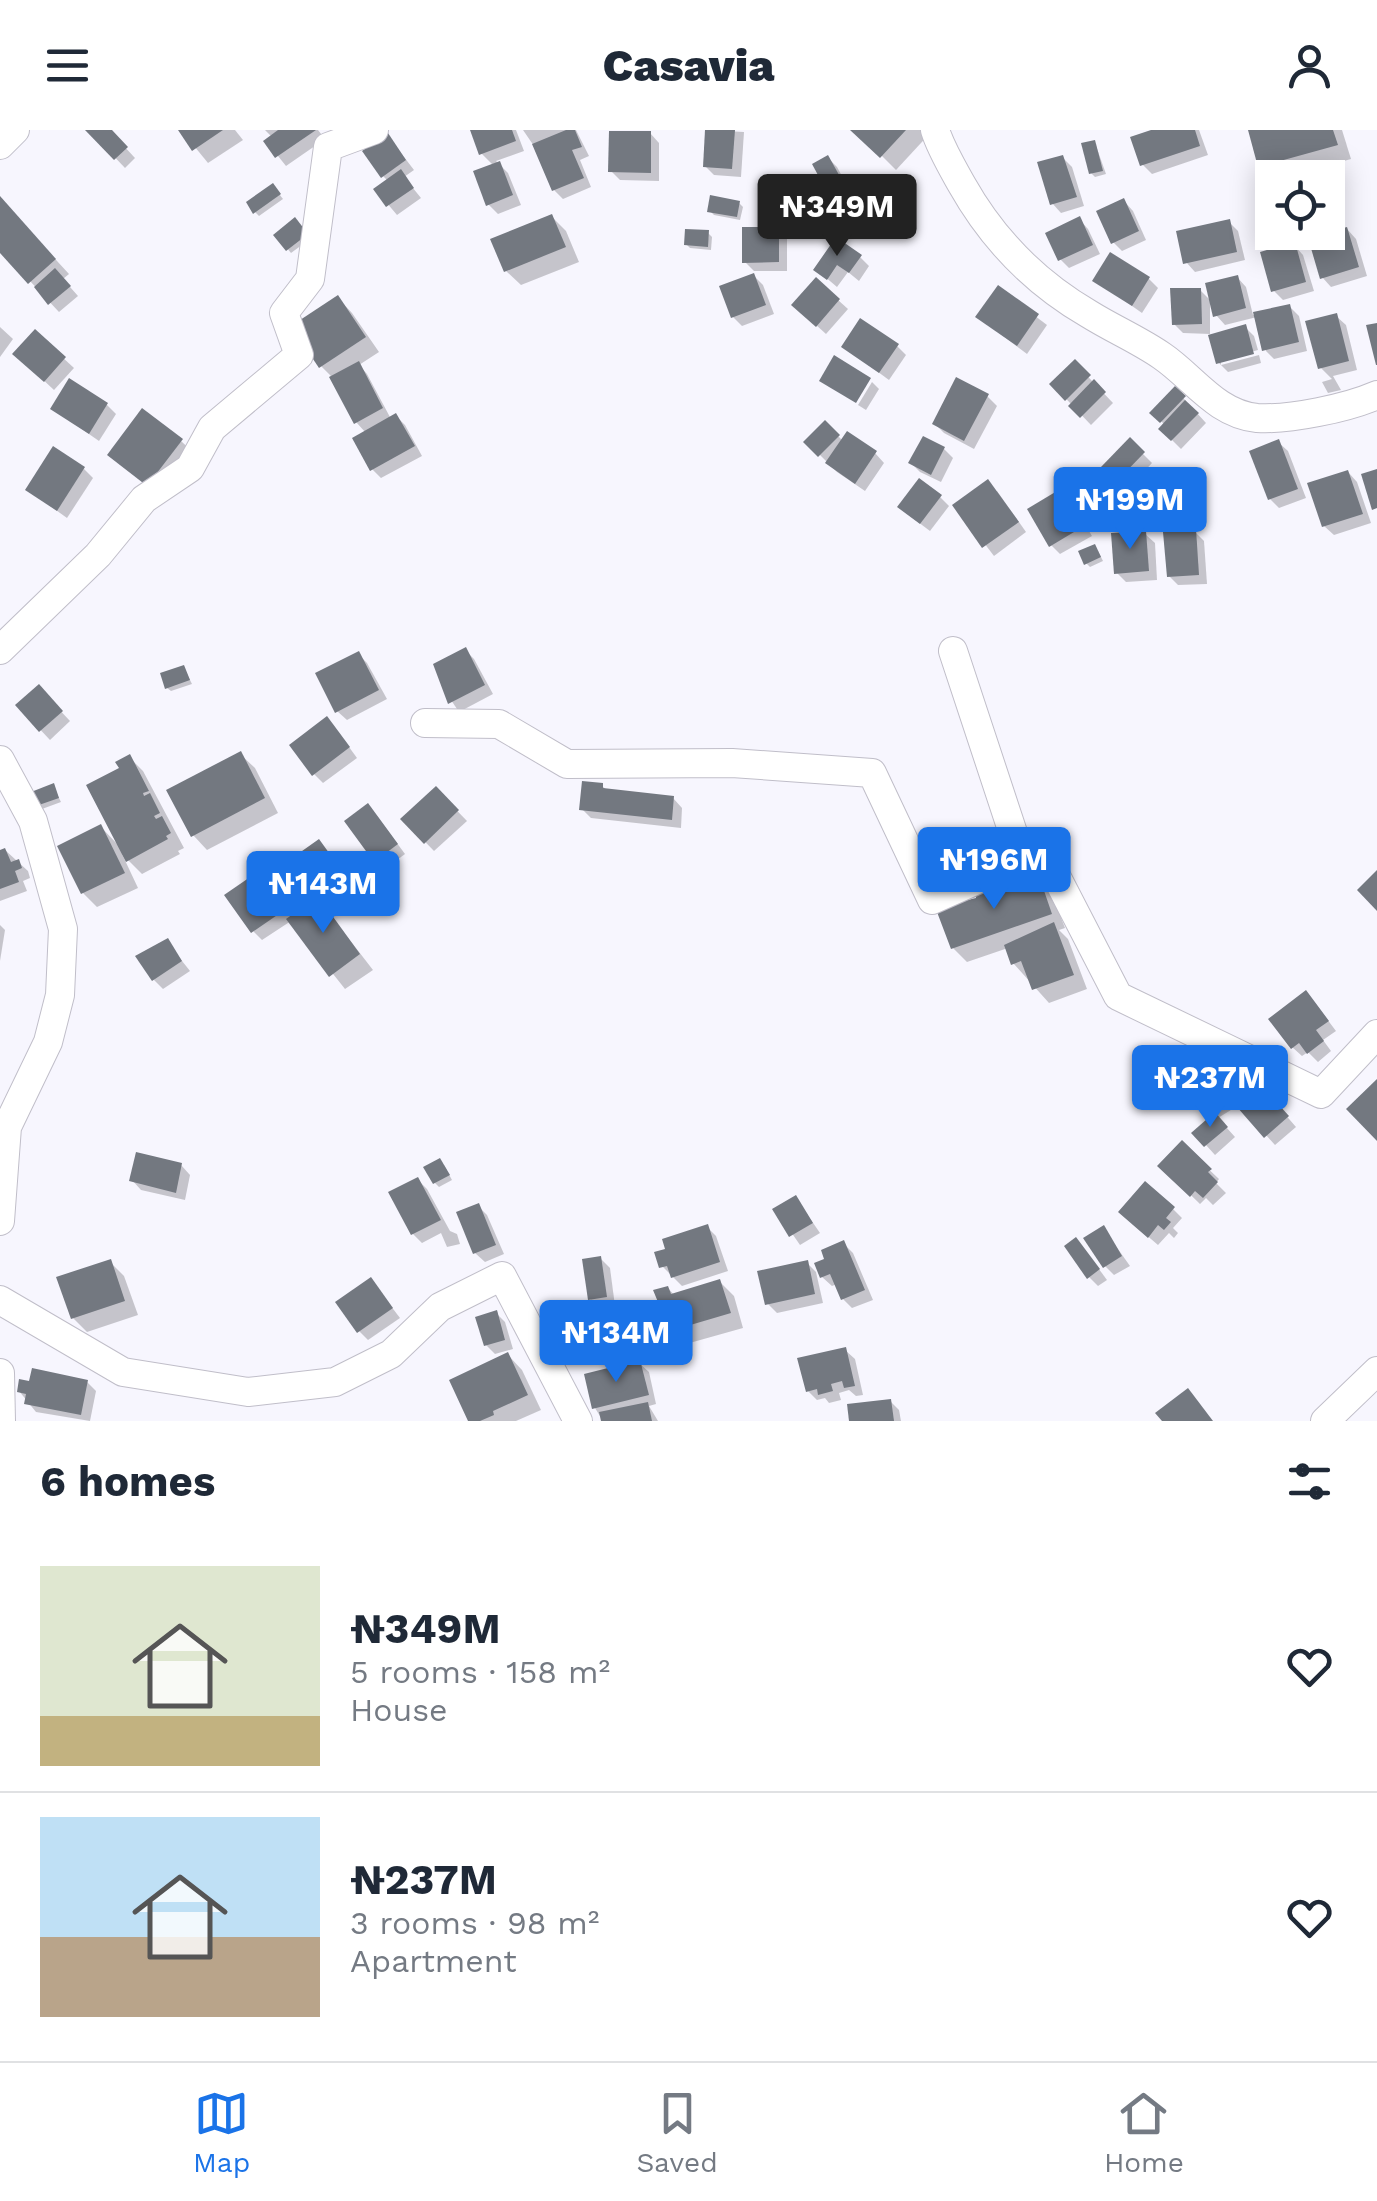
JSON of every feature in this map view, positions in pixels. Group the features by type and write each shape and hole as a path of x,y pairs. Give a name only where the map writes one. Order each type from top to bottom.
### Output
{"street":[{"path":"0,145 16,130"},
{"path":"0,650 98,556 144,499 190,468 212,428 300,355 284,314 310,280 328,147 374,130"},
{"path":"936,130 975,208 1004,248 1030,274 1085,312 1164,357 1231,411 1257,418 1290,415 1359,403 1377,395"},
{"path":"952,651 1022,860"},
{"path":"425,723 499,724 567,764 732,763 872,773 932,900 1022,860 1054,874 1118,996 1321,1094 1377,1034"},
{"path":"0,760 33,821 63,929 60,995 48,1042 7,1128 0,1221"},
{"path":"0,1300 123,1372 248,1392 335,1382 391,1354 440,1307 502,1276 578,1421"},
{"path":"1325,1421 1377,1371"},
{"path":"0,1373 0,1421"}],"building":[{"path":"85,130 112,130 128,147 114,160"},
{"path":"178,130 223,130 192,151"},
{"path":"278,130 316,130 275,158 263,141"},
{"path":"470,130 512,130 516,141 479,155"},
{"path":"575,130 582,147 572,150 584,178 552,191 532,144"},
{"path":"705,130 735,130 732,169 703,167"},
{"path":"850,130 906,130 880,158"},
{"path":"1151,130 1195,130 1200,146 1140,166 1130,137"},
{"path":"1248,130 1333,130 1338,145 1283,160 1256,160"},
{"path":"609,131 651,131 651,173 608,172"},
{"path":"388,133 406,160 381,178 362,151"},
{"path":"1095,140 1103,171 1089,174 1081,143"},
{"path":"828,155 849,193 832,201 812,164"},
{"path":"1063,155 1077,197 1050,205 1037,162"},
{"path":"500,161 513,195 486,206 473,171"},
{"path":"401,169 414,188 386,207 373,189"},
{"path":"273,183 281,194 253,214 246,202"},
{"path":"822,194 831,217 820,222 810,199"},
{"path":"710,195 740,201 737,217 707,212"},
{"path":"0,196 56,259 28,284 0,253"},
{"path":"1124,198 1139,231 1111,244 1096,211"},
{"path":"552,214 566,247 504,272 490,239"},
{"path":"1080,216 1093,245 1058,261 1045,233"},
{"path":"295,217 308,234 286,251 273,235"},
{"path":"1230,219 1237,252 1183,264 1176,231"},
{"path":"742,227 779,227 779,262 742,263"},
{"path":"1345,228 1359,267 1320,279 1312,250 1345,250"},
{"path":"685,229 709,230 708,247 684,245"},
{"path":"836,237 862,255 849,273 837,265 827,280 813,270"},
{"path":"1297,250 1306,282 1271,292 1260,252"},
{"path":"1110,252 1150,277 1132,306 1092,281"},
{"path":"55,268 71,286 48,305 34,287"},
{"path":"754,273 766,305 731,318 719,286"},
{"path":"1238,275 1246,308 1213,317 1205,283"},
{"path":"816,277 840,299 816,327 791,305"},
{"path":"998,285 1039,314 1017,346 975,317"},
{"path":"1170,288 1201,288 1202,324 1172,325"},
{"path":"338,295 366,337 319,368 291,326"},
{"path":"1290,304 1299,342 1262,351 1253,312"},
{"path":"1337,313 1349,361 1318,369 1305,321"},
{"path":"860,318 899,344 879,373 841,347"},
{"path":"1377,323 1377,365 1376,365 1366,325"},
{"path":"1246,324 1254,354 1216,364 1208,335"},
{"path":"35,329 66,357 44,382 12,354"},
{"path":"834,355 871,378 856,403 819,381"},
{"path":"1075,359 1091,375 1065,401 1049,384"},
{"path":"359,361 383,408 354,424 329,377"},
{"path":"956,377 989,394 964,441 932,424"},
{"path":"69,378 108,403 89,434 50,409"},
{"path":"1094,379 1106,392 1080,418 1068,406"},
{"path":"1175,386 1186,396 1160,423 1149,413"},
{"path":"1185,400 1199,413 1171,441 1158,429"},
{"path":"142,408 183,439 147,486 107,455"},
{"path":"396,413 415,446 370,471 352,438"},
{"path":"825,420 840,435 818,457 803,442"},
{"path":"847,431 877,451 855,484 825,463"},
{"path":"923,436 945,447 931,475 908,463"},
{"path":"1130,437 1145,452 1116,482 1101,467"},
{"path":"1279,439 1298,489 1268,500 1249,451"},
{"path":"53,446 85,467 57,511 25,490"},
{"path":"1377,469 1377,508 1372,510 1361,474"},
{"path":"1348,470 1363,514 1322,527 1307,483"},
{"path":"1143,476 1160,491 1147,505 1131,489"},
{"path":"919,478 942,495 920,524 897,507"},
{"path":"988,479 1019,522 982,548 952,505"},
{"path":"1062,488 1084,526 1049,547 1027,509"},
{"path":"1196,529 1199,575 1167,577 1163,532"},
{"path":"1146,531 1149,571 1114,574 1111,533"},
{"path":"1095,544 1101,557 1084,565 1078,551"},
{"path":"466,647 485,685 448,704 433,664"},
{"path":"359,651 379,690 335,713 315,673"},
{"path":"184,665 190,680 165,689 160,673"},
{"path":"39,684 63,711 39,732 15,705"},
{"path":"327,716 350,747 312,776 289,745"},
{"path":"241,751 265,798 191,837 166,790"},
{"path":"130,754 149,791 144,796 150,793 160,813 154,816 162,816 171,833 166,836 168,839 126,862 86,785 119,768 115,762"},
{"path":"582,781 603,783 603,788 674,796 672,820 579,810"},
{"path":"54,783 59,798 36,806 31,792"},
{"path":"436,786 459,810 424,844 400,819"},
{"path":"368,803 398,844 374,862 344,821"},
{"path":"101,824 125,873 81,894 57,846"},
{"path":"319,839 342,871 289,910 273,888 286,909 251,933 224,895 259,871 264,878"},
{"path":"5,848 11,862 19,859 22,868 15,871 19,882 0,889 0,850"},
{"path":"1377,870 1377,911 1357,890"},
{"path":"1025,878 1027,883 1040,879 1052,914 951,949 937,912 991,890 992,894 1008,889 1006,884"},
{"path":"345,882 353,896 331,908 323,894"},
{"path":"318,896 360,954 329,977 286,919"},
{"path":"1054,922 1074,975 1032,990 1021,961 1011,965 1004,945"},
{"path":"168,938 182,961 152,981 135,956"},
{"path":"1306,990 1329,1021 1316,1030 1324,1041 1307,1054 1299,1043 1291,1049 1268,1019"},
{"path":"1209,1051 1236,1092 1202,1114 1175,1074"},
{"path":"1170,1074 1183,1097 1167,1106 1154,1084"},
{"path":"1377,1079 1377,1141 1346,1109"},
{"path":"1262,1086 1289,1116 1264,1138 1237,1107"},
{"path":"1215,1112 1228,1127 1204,1147 1191,1133"},
{"path":"1182,1140 1212,1169 1208,1172 1218,1182 1203,1198 1195,1191 1190,1197 1157,1166"},
{"path":"136,1152 182,1163 176,1193 129,1181"},
{"path":"440,1158 450,1175 433,1184 423,1167"},
{"path":"418,1177 441,1220 411,1235 388,1192"},
{"path":"1145,1181 1175,1207 1166,1218 1171,1222 1164,1230 1158,1225 1148,1238 1118,1212"},
{"path":"796,1195 813,1223 789,1237 772,1209"},
{"path":"479,1203 496,1245 473,1254 456,1212"},
{"path":"708,1224 720,1262 671,1278 667,1266 659,1268 654,1252 665,1249 662,1239"},
{"path":"1104,1225 1122,1256 1103,1268 1083,1238"},
{"path":"1076,1237 1100,1269 1087,1279 1064,1246"},
{"path":"844,1240 865,1290 841,1300 830,1274 820,1278 814,1263 824,1259 821,1250"},
{"path":"601,1256 607,1297 588,1300 582,1259"},
{"path":"111,1259 125,1301 71,1319 56,1277"},
{"path":"808,1260 815,1294 765,1305 757,1271"},
{"path":"371,1277 393,1308 357,1333 335,1302"},
{"path":"720,1279 731,1313 670,1331 653,1290 668,1286 671,1294"},
{"path":"497,1310 505,1340 484,1346 475,1317"},
{"path":"846,1347 855,1386 844,1388 842,1381 831,1384 833,1391 818,1395 817,1389 806,1392 797,1358"},
{"path":"508,1352 528,1395 493,1411 494,1415 468,1421 449,1380"},
{"path":"640,1360 649,1395 592,1409 584,1374"},
{"path":"32,1368 88,1380 81,1415 24,1404 26,1394 17,1392 19,1379 29,1381"},
{"path":"1188,1388 1213,1421 1162,1421 1155,1413"},
{"path":"891,1399 894,1421 849,1421 847,1404"},
{"path":"648,1402 652,1421 601,1421 599,1412"}]}
